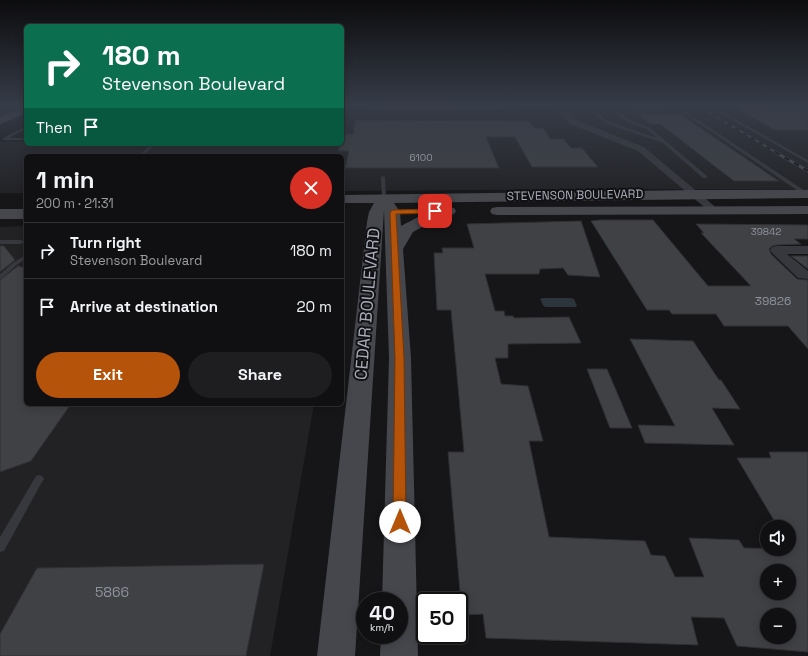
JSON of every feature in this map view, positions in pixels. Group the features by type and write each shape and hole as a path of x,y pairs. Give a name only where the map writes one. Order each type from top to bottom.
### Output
{"main road":[{"name":"STEVENSON BOULEVARD","path":"344,212 384,207 696,194 807,194"},
{"name":"STEVENSON BOULEVARD","path":"344,199 384,207 449,211 808,210"},
{"path":"0,201 24,201"},
{"name":"CEDAR BOULEVARD","path":"384,207 394,250 400,396 399,656"},
{"name":"CEDAR BOULEVARD","path":"336,656 384,207"},
{"path":"394,250 407,229 426,219 449,211"},
{"path":"0,214 24,214"}],"street":[{"path":"607,136 641,149 714,210"},
{"path":"808,250 776,250 803,274 808,275"}],"lane":[{"path":"10,136 4,139 24,139"},
{"path":"645,136 664,142"},
{"path":"657,136 705,177"},
{"path":"720,136 807,194"},
{"path":"762,136 808,162"},
{"path":"142,154 152,146"},
{"path":"383,176 384,207"},
{"path":"0,242 21,242"},
{"path":"0,277 24,258"},
{"path":"0,547 39,479"}],"shaded area":[{"path":"344,136 808,136 808,190 635,189 344,191 344,154 24,154 24,193 0,193 0,142 24,142 24,146 344,146"},
{"path":"24,226 24,406 314,406 270,656 0,656 0,227"},
{"path":"571,298 574,299 577,306 545,307 540,299"}],"building":[{"path":"344,136 548,136 550,139 564,139 571,148 582,148 598,167 532,167 515,137 486,137 499,168 345,168 349,151 338,151 339,146 344,146"},
{"path":"675,136 712,136 779,181 734,181"},
{"path":"653,220 708,286 751,286 701,233 704,233 696,224 808,225 808,239 794,239 801,244 776,245 769,249 771,254 797,279 808,280 808,349 788,326 724,326 716,314 672,314 669,310 647,310 591,221"},
{"path":"581,221 600,277 568,275 563,268 540,269 539,274 485,274 495,311 504,311 505,316 513,316 514,318 569,317 581,343 508,344 508,358 495,358 501,384 528,386 543,441 529,441 549,537 645,541 651,555 665,556 675,577 704,577 689,538 739,540 744,548 760,548 760,556 796,556 796,520 774,520 737,458 771,458 769,452 808,452 808,652 737,646 724,618 691,617 698,645 486,638 483,614 468,615 468,592 460,592 448,452 464,452 451,310 437,310 434,253 443,253 442,248 474,248 467,224"},
{"path":"0,246 4,246 15,260 0,272"},
{"path":"791,256 808,256 808,269"},
{"path":"19,265 20,267 24,267 24,406 70,406 31,461 0,472 0,280"},
{"path":"630,339 693,341 740,409 712,408 734,445 645,443 638,425 675,426"},
{"path":"587,369 607,369 632,428 610,428"},
{"path":"264,564 246,656 0,656 0,634 37,568"}],"railway":[{"path":"748,136 777,153"},
{"path":"775,152 808,171"}],"route":[{"path":"400,522 400,358 393,212 435,211"}]}
